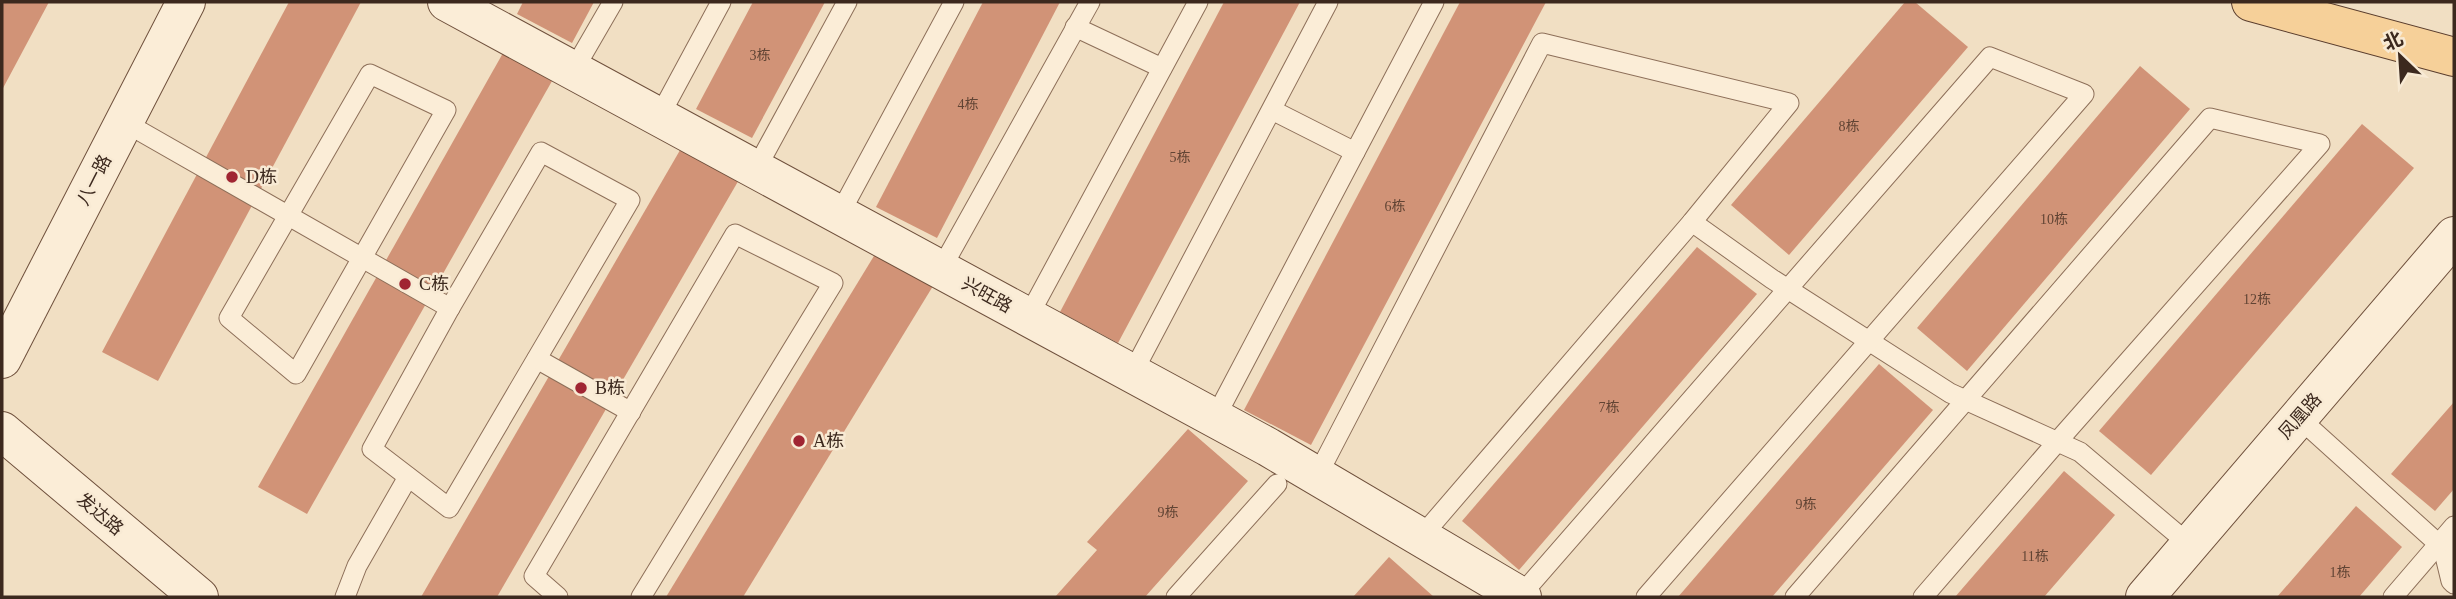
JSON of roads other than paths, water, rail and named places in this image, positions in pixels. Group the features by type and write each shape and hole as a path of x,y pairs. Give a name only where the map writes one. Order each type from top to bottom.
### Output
{"main road":[{"path":"2251,2 2454,57"}],"street":[{"name":"八一路","path":"2,359 186,2"},
{"name":"兴旺路","path":"447,2 486,11 573,71 1215,418 1521,597"},
{"name":"凤凰路","path":"2145,597 2454,236"},
{"name":"发达路","path":"2,431 199,597"}],"lane":[{"path":"573,71 613,2"},
{"path":"659,117 721,2"},
{"path":"756,169 847,2"},
{"path":"839,215 954,2"},
{"path":"941,269 1090,2"},
{"path":"1028,317 1198,2"},
{"path":"1132,373 1328,2"},
{"path":"1215,418 1434,2"},
{"path":"1076,27 1162,68"},
{"path":"1318,476 1542,43 1789,103 1692,222 1420,537"},
{"path":"1521,597 1990,57 2084,94 1646,597"},
{"path":"370,74 446,110 296,374 229,318 290,215 370,74"},
{"path":"1272,110 1355,152"},
{"path":"1795,597 2210,118 2319,144 1923,597"},
{"path":"124,122 450,308"},
{"path":"541,152 630,201 537,359 450,508 372,449 541,152"},
{"path":"1692,222 1788,290 1950,393 2080,452 2190,545"},
{"path":"558,597 534,576 735,234 833,283 641,597"},
{"path":"537,359 631,412"},
{"path":"2299,418 2445,547 2451,581 2454,584"},
{"path":"345,597 356,566 408,477"},
{"path":"1176,597 1277,484"},
{"path":"2393,597 2445,547 2454,526"}],"place":[{"name":"D栋","path":"232,177"},
{"name":"C栋","path":"405,284"},
{"name":"B栋","path":"581,388"},
{"name":"A栋","path":"799,441"}]}
